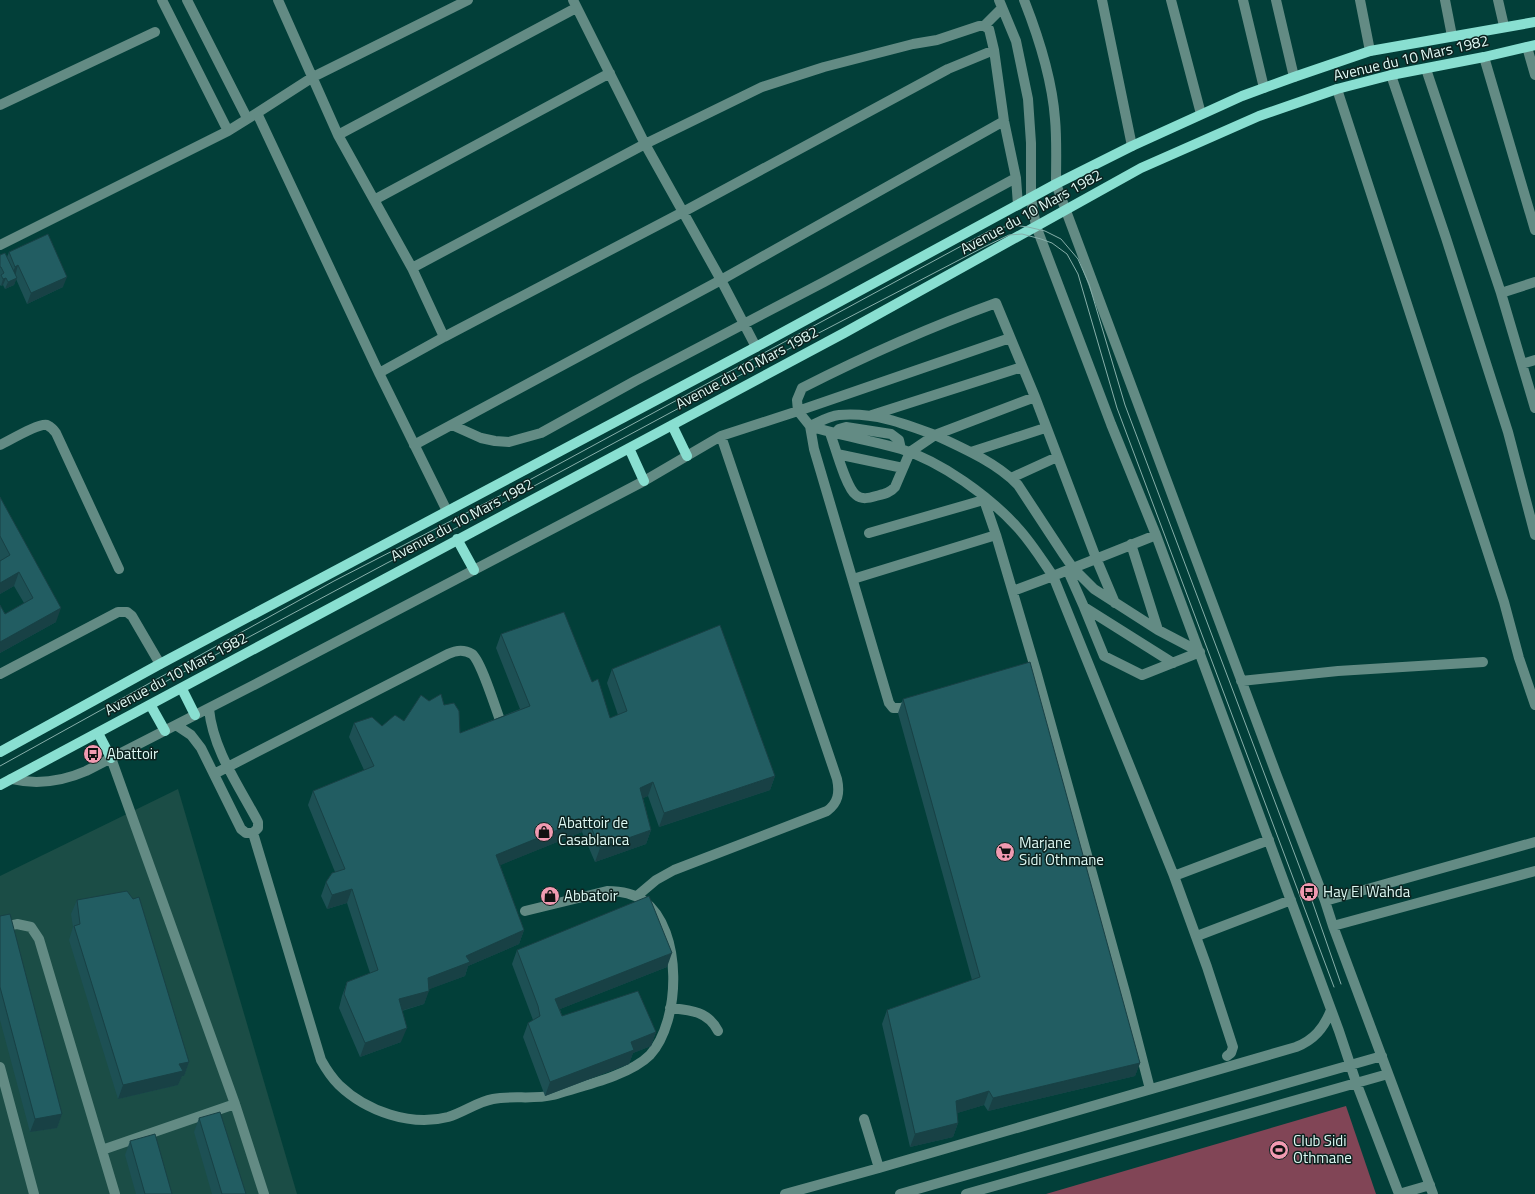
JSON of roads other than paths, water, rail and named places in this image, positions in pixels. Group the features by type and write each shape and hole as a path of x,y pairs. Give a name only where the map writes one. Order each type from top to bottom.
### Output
{"main road":[{"name":"Avenue du 10 Mars 1982","path":"0,752 160,664 756,347 1056,184 1132,146 1201,114 1264,88 1370,51 1504,26 1535,22"},
{"name":"Avenue du 10 Mars 1982","path":"0,785 151,706 457,539 844,333 1141,168 1259,116 1337,89 1391,75 1484,58 1531,46"},
{"path":"672,425 687,456"},
{"path":"629,448 644,481"},
{"path":"457,539 474,570"},
{"path":"182,689 195,715"},
{"path":"151,706 165,731"},
{"path":"98,733 111,758"}],"street":[{"path":"162,0 228,131"},
{"path":"187,0 247,118"},
{"path":"278,0 338,135 412,268 444,337"},
{"path":"0,245 228,131 313,77 468,0"},
{"path":"1000,4 1016,41 1028,99 1031,143 1030,198 1036,226 1200,652 1270,840 1356,1082 1399,1194 1432,1190 1056,184 1056,133 1052,94 1036,31 1024,0"},
{"path":"1102,0 1132,146"},
{"path":"1171,0 1201,114"},
{"path":"1243,0 1264,88"},
{"path":"1276,0 1294,77"},
{"path":"1360,0 1370,51"},
{"path":"1445,0 1452,36"},
{"path":"1498,0 1504,26"},
{"path":"338,135 574,4 645,144 721,280 756,347"},
{"path":"984,26 1000,4"},
{"path":"412,268 645,144 743,95 781,80 824,67 913,44 938,40 974,27 984,26 989,29 994,50 1004,121 1016,178 1018,205"},
{"path":"0,105 155,32"},
{"path":"1531,46 1535,75"},
{"path":"379,373 444,337 683,212 948,69 994,50"},
{"path":"1484,58 1535,230"},
{"path":"1426,69 1501,293 1535,408"},
{"path":"374,200 610,73"},
{"path":"1391,75 1446,238 1506,425 1535,535"},
{"path":"1337,89 1504,602 1519,658 1535,705"},
{"path":"257,113 379,373 447,511"},
{"path":"414,445 721,280 1004,121"},
{"path":"452,425 481,438 495,441 508,442 541,433 1016,178"},
{"path":"1501,293 1535,282"},
{"path":"922,701 901,708 893,708 888,703 814,449 810,426 798,411 797,400 802,388 848,364 952,319 996,303 1035,397 1096,558 1115,603"},
{"path":"11,779 42,782 64,779 86,772 644,481 721,436 1010,338"},
{"path":"1522,364 1535,360"},
{"path":"870,416 1022,367"},
{"path":"905,451 936,435 1035,397"},
{"path":"810,426 838,415 870,416 893,419 936,435 971,452 1011,478 1018,485 1071,569 1084,607 1104,656 1142,675 1200,652"},
{"path":"0,445 38,426 47,425 52,428 56,433 119,569"},
{"path":"810,426 905,451 943,468 985,499 1018,527 1053,576 1197,936 1233,1047 1231,1053 1226,1056"},
{"path":"971,452 1046,428"},
{"path":"832,433 837,454 852,491 860,497 866,499 888,492 895,487 903,468 905,451"},
{"path":"637,896 656,880 674,870 827,811 835,804 839,792 837,779 721,436"},
{"path":"837,454 903,468"},
{"path":"1011,478 1057,457"},
{"path":"869,533 985,499"},
{"path":"985,499 1013,591 1033,672 1121,978 1150,1089"},
{"path":"853,579 996,534"},
{"path":"1013,591 1156,535"},
{"path":"1131,544 1158,630"},
{"path":"1071,569 1094,589 1115,603 1158,630 1200,652"},
{"path":"1084,607 1173,663"},
{"path":"0,674 118,612 127,612 132,616 160,664"},
{"path":"214,774 458,650 467,652 476,659 500,720"},
{"path":"1241,681 1338,671 1483,662"},
{"path":"176,725 191,735 197,742 241,829 246,833 253,833 258,828 258,822 214,739 209,708"},
{"path":"111,758 235,1104 264,1194"},
{"path":"253,833 321,1060 338,1084 358,1100 401,1118 417,1121 428,1120 448,1117 478,1104 501,1098 541,1098 553,1096 620,1074 636,1066 651,1054 656,1046 666,1028 672,995 673,976 668,944 661,922 650,906 637,896 618,891 607,891 525,911"},
{"path":"1174,876 1270,840"},
{"path":"1325,901 1535,842"},
{"path":"1333,926 1535,872"},
{"path":"1197,936 1291,900"},
{"path":"0,928 17,924 31,927 39,939 115,1194"},
{"path":"670,1008 702,1013 712,1021 718,1031"},
{"path":"785,1194 1303,1044 1316,1036 1331,1010"},
{"path":"900,1194 1382,1056"},
{"path":"0,1067 34,1194"},
{"path":"966,1194 1388,1074"},
{"path":"102,1150 235,1104"},
{"path":"864,1119 879,1168"}],"tram line":[{"path":"0,766 334,581 511,490 989,231 1012,225 1028,227 1045,231 1061,239 1078,259 1089,284 1125,405 1309,892 1341,984"},
{"path":"109,712 813,336 984,247 1009,235 1022,234 1052,243 1067,254 1078,274 1117,408 1334,987"}],"place":[{"name":"Abattoir","path":"93,754"},
{"name":"Abattoir de Casablanca","path":"544,832"},
{"name":"Marjane Sidi Othmane","path":"1005,852"},
{"name":"Hay El Wahda","path":"1309,892"},
{"name":"Abbatoir","path":"550,896"},
{"name":"Club Sidi Othmane","path":"1279,1150"}]}
